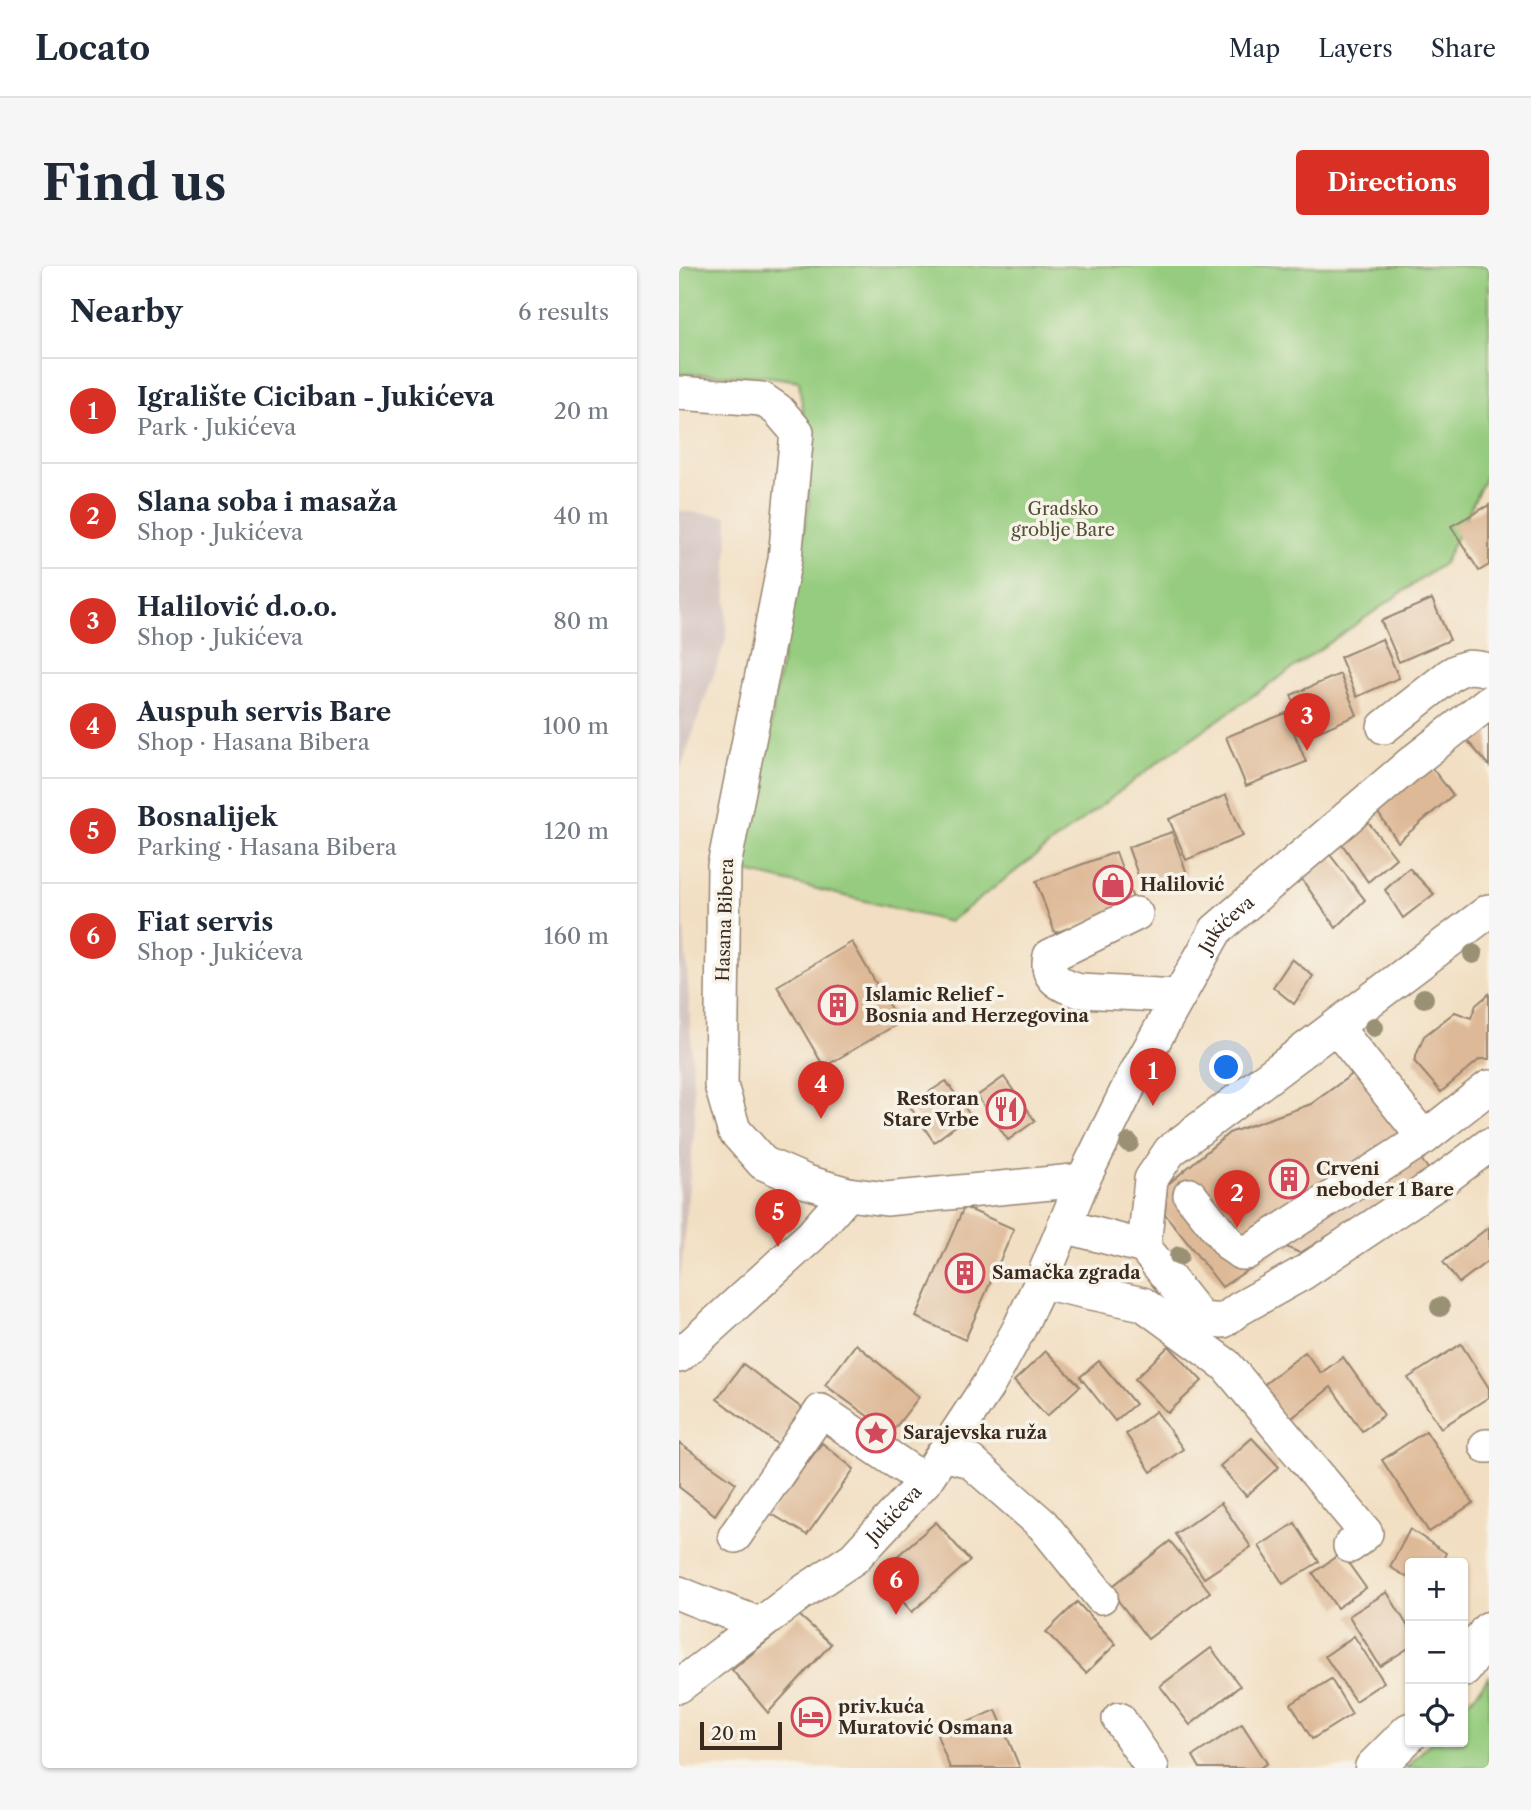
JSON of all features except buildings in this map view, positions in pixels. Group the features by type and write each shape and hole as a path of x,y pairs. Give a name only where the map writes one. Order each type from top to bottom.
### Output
{"main road":[{"path":"1468,1661 1489,1631"},
{"path":"1374,1768 1405,1737"}],"street":[{"name":"Hasana Bibera","path":"679,393 762,399 778,410 796,432 785,559 724,866 722,1086 734,1130 763,1163 807,1182 848,1194 886,1199 1083,1180"},
{"path":"1384,727 1461,668 1469,666 1489,670"},
{"name":"Jukićeva","path":"679,1686 758,1624 854,1558 925,1481 989,1384 1019,1329 1083,1180 1132,1080 1216,930 1410,764 1489,702"},
{"path":"1144,1247 1151,1179 1170,1151 1489,911"},
{"path":"1136,914 1050,956 1048,965 1051,974 1058,982 1080,990 1179,996"},
{"path":"1336,1027 1424,1138"},
{"path":"1190,1195 1231,1246 1241,1253 1246,1253 1424,1138 1489,1087"},
{"path":"1064,1226 1144,1247 1201,1319 1223,1321 1303,1273 1445,1178 1489,1145"},
{"path":"679,1356 811,1236 848,1194"},
{"path":"1041,1282 1143,1304 1226,1365 1366,1533 1350,1546"},
{"path":"735,1536 821,1411 925,1481"},
{"path":"944,1454 970,1461 1043,1525 1101,1597"},
{"path":"679,1593 758,1624"},
{"path":"1119,1719 1152,1768"}],"shaded area":[{"path":"679,511 728,516 726,639 679,773"},
{"path":"679,859 695,1120 679,1292"}],"green space":[{"name":"Gradsko groblje Bare","path":"679,266 1489,266 1489,470 1444,563 1162,759 949,922 724,866 766,751 809,503 805,429 799,381 765,376 679,374"},
{"path":"1489,1676 1489,1768 1406,1768 1426,1747 1468,1747 1468,1702"}],"place":[{"name":"Halilović d.o.o.","path":"1307,751"},
{"name":"Halilović","path":"1113,885"},
{"name":"Islamic Relief - Bosnia and Herzegovina","path":"838,1005"},
{"name":"Igralište Ciciban - Jukićeva","path":"1153,1106"},
{"name":"Restoran Stare Vrbe","path":"1006,1109"},
{"name":"Auspuh servis Bare","path":"821,1119"},
{"name":"Crveni neboder 1 Bare","path":"1289,1179"},
{"name":"Slana soba i masaža","path":"1237,1228"},
{"name":"Bosnalijek","path":"778,1247"},
{"name":"Samačka zgrada","path":"965,1273"},
{"name":"Sarajevska ruža","path":"876,1433"},
{"name":"Fiat servis","path":"896,1615"},
{"name":"priv.kuća Muratović Osmana","path":"811,1717"}]}
